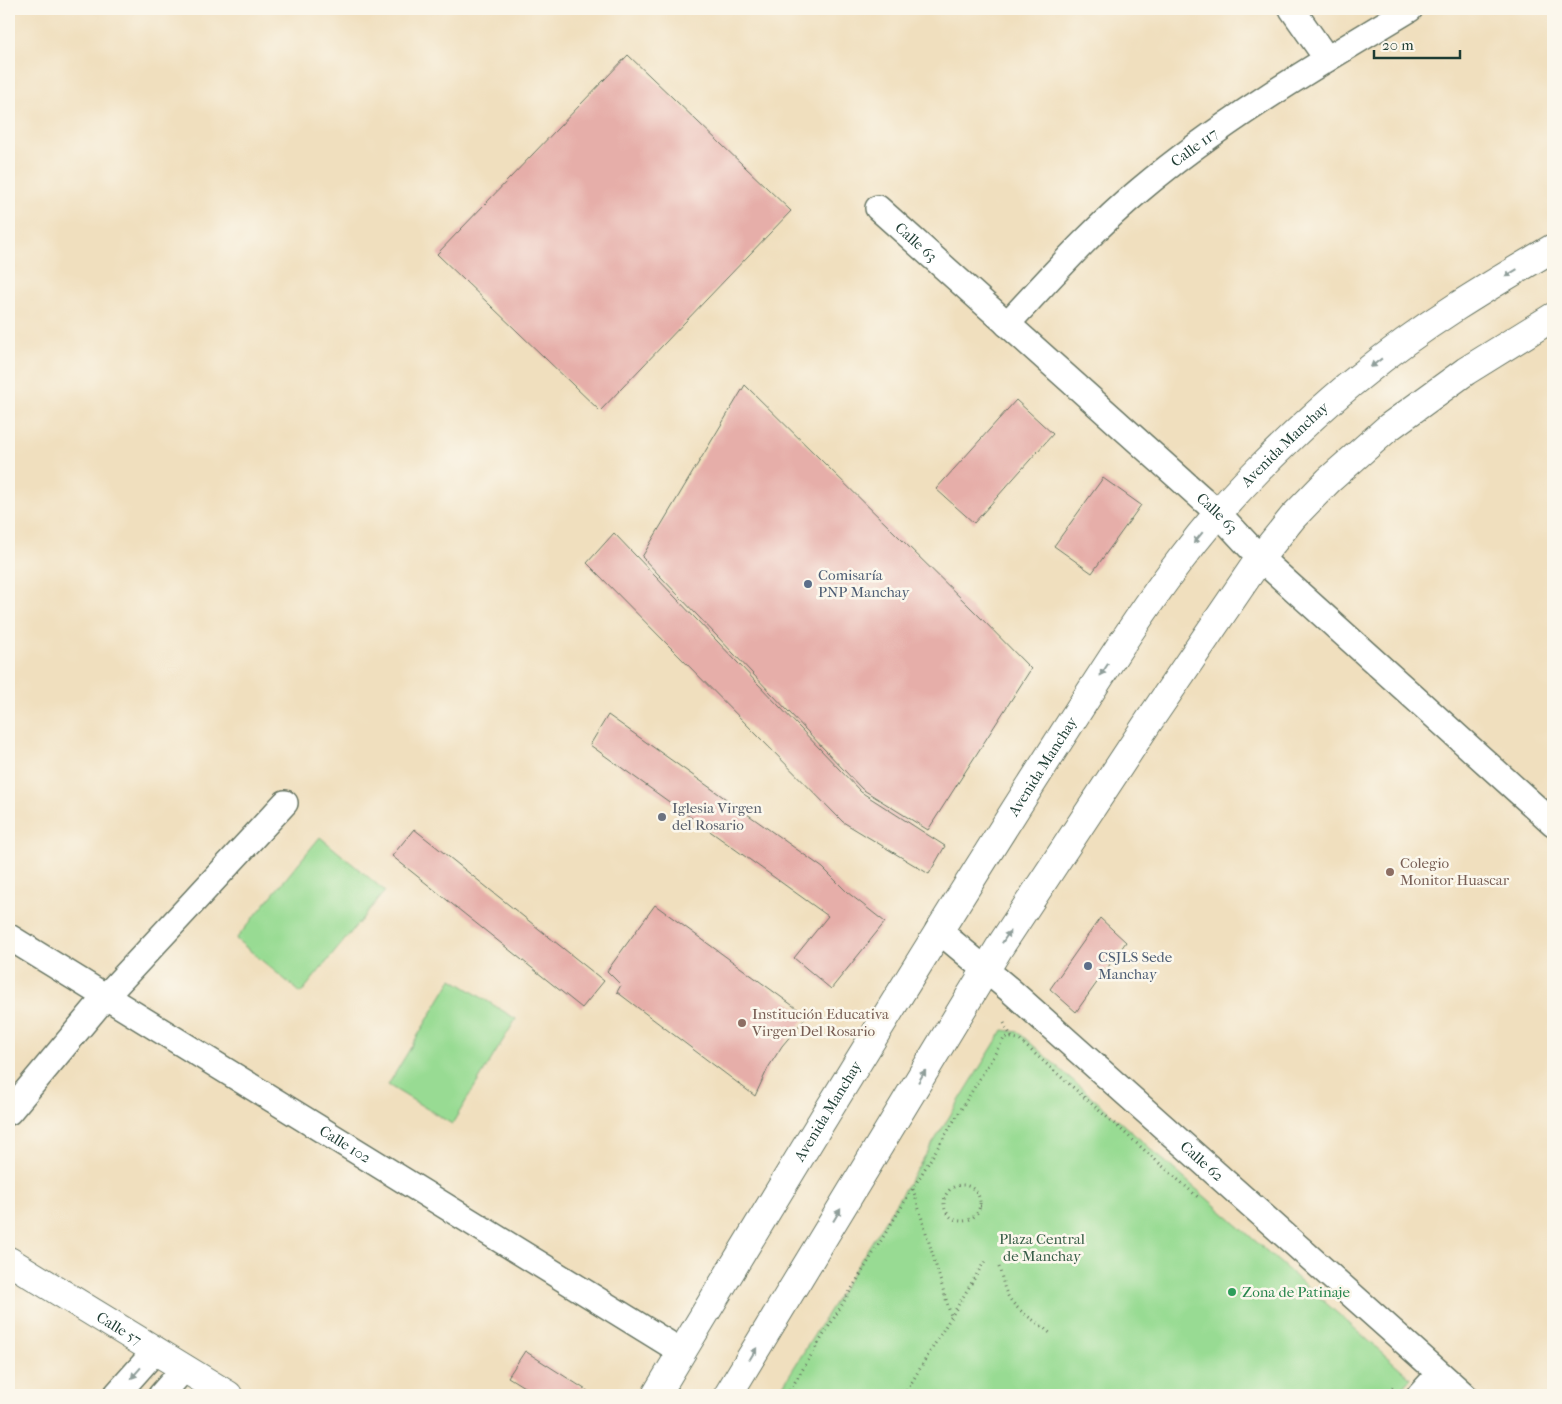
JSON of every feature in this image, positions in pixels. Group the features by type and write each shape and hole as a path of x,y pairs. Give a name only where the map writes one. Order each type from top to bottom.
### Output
{"street":[{"path":"1292,9 1327,59"},
{"name":"Calle 117","path":"1007,324 1098,229 1139,191 1184,154 1232,120 1327,59 1410,9"},
{"name":"Calle 63","path":"878,208 1218,513 1260,558 1553,823"},
{"name":"Avenida Manchay","path":"656,1395 938,930 1147,605 1177,564 1218,513 1256,472 1313,417 1362,374 1418,332 1553,248"},
{"path":"728,1395 986,970 1148,721 1260,558 1293,517 1329,480 1389,427 1466,371 1553,318"},
{"path":"9,1112 106,996 285,803"},
{"name":"Calle 62","path":"938,930 986,970 1464,1395"},
{"name":"Calle 102","path":"9,937 682,1352"},
{"name":"Calle 57","path":"9,1261 228,1395"},
{"path":"116,1395 156,1350"},
{"path":"161,1395 185,1368"},
{"path":"1420,1395 1439,1374"}],"path":[{"path":"787,1395 1006,1037 1018,1039 1207,1205"},
{"path":"967,1186 976,1192 980,1206 976,1215 966,1220 960,1220 949,1215 946,1210 945,1199 947,1194 955,1187 967,1186"},
{"path":"913,1189 951,1317"},
{"path":"980,1206 985,1206"},
{"path":"904,1395 986,1259"},
{"path":"999,1267 1006,1292 1013,1304 1051,1334"},
{"path":"1385,1395 1396,1383"}],"green space":[{"path":"320,837 385,891 301,993 236,939"},
{"path":"452,979 516,1019 452,1124 388,1085"},
{"name":"Plaza Central de Manchay","path":"1003,1030 1018,1032 1411,1378 1396,1395 777,1395"}],"building":[{"path":"628,55 791,211 600,411 437,254"},
{"name":"Comisaría PNP Manchay","path":"745,385 1031,669 928,830 862,789 642,557"},
{"path":"1016,400 1053,434 974,523 936,489"},
{"path":"1103,478 1141,505 1092,573 1054,546"},
{"path":"614,533 861,792 945,846 929,874 843,822 587,563"},
{"path":"608,715 823,868 847,892 885,922 831,989 794,958 828,916 590,745"},
{"path":"414,829 604,981 582,1008 392,856"},
{"path":"655,905 807,1016 782,1046 768,1068 755,1096 617,992 621,985 607,971"},
{"name":"CSJLS Sede Manchay","path":"1100,918 1126,942 1076,1012 1050,989"},
{"path":"525,1351 594,1395 537,1395 508,1377"}],"place":[{"name":"Comisaría PNP Manchay","path":"808,584"},
{"name":"Iglesia Virgen del Rosario","path":"662,817"},
{"name":"Colegio Monitor Huascar","path":"1390,872"},
{"name":"CSJLS Sede Manchay","path":"1088,966"},
{"name":"Institución Educativa Virgen Del Rosario","path":"742,1023"},
{"name":"Zona de Patinaje","path":"1232,1292"}]}
